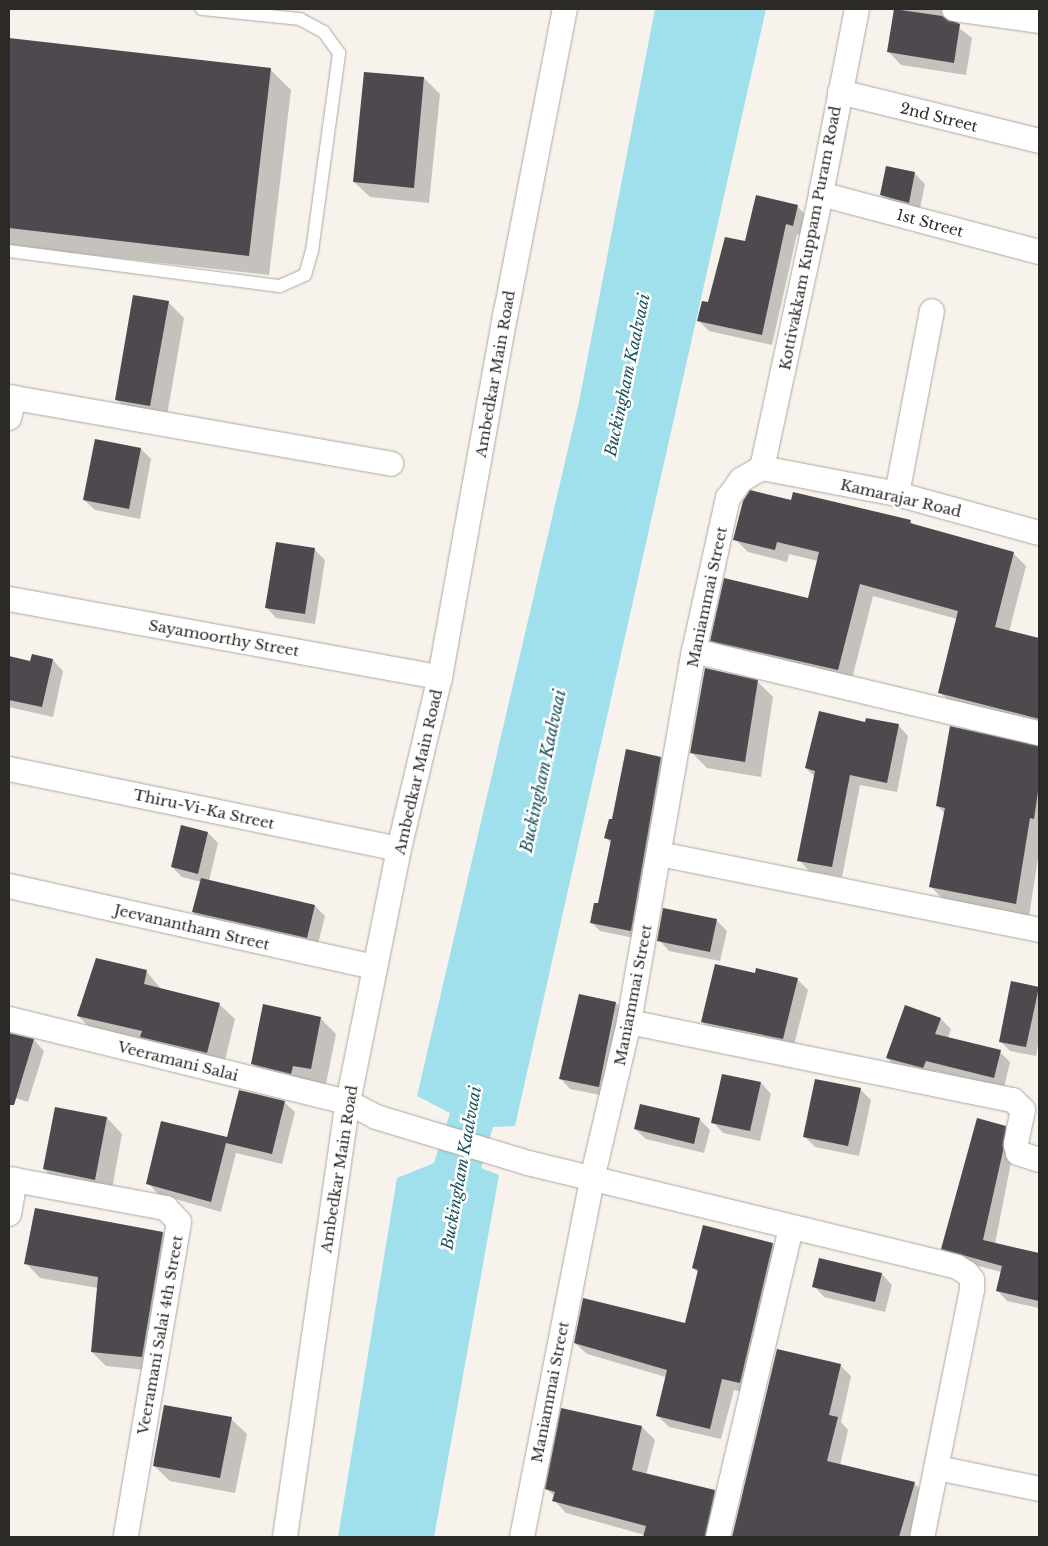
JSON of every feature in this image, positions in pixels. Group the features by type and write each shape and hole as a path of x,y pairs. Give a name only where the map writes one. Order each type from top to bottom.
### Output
{"street":[{"name":"Ambedkar Main Road","path":"285,1537 348,1102 399,849 440,677 506,312 565,9"},
{"name":"Kottivakkam Kuppam Puram Road","path":"762,468 822,194 857,9"},
{"path":"954,9 1039,21"},
{"name":"2nd Street","path":"840,92 1039,141"},
{"name":"1st Street","path":"822,194 1039,252"},
{"path":"897,494 932,311"},
{"path":"10,404 391,464"},
{"name":"Kamarajar Road","path":"762,468 897,494 1039,533"},
{"name":"Maniammai Street","path":"522,1537 592,1179 629,1022 694,652 728,498 741,480 762,468"},
{"name":"Sayamoorthy Street","path":"9,599 440,677"},
{"path":"694,652 1039,733"},
{"name":"Thiru-Vi-Ka Street","path":"9,769 399,849"},
{"path":"660,854 1039,930"},
{"name":"Jeevanantham Street","path":"9,886 375,967"},
{"name":"Veeramani Salai","path":"9,1020 348,1102 376,1117 520,1161 957,1267 972,1280 937,1468"},
{"path":"629,1022 1013,1100 1023,1110 1016,1144 1018,1153 1039,1160"},
{"path":"9,1214 12,1179"},
{"name":"Veeramani Salai 4th Street","path":"12,1179 166,1208 179,1222 126,1537"},
{"path":"718,1537 791,1228"},
{"path":"922,1537 937,1468 1039,1489"}],"lane":[{"path":"9,251 280,286 305,275 312,251 339,53 324,32 300,19 202,9"}],"water":[{"name":"Buckingham Kaalvaai","path":"655,9 766,9 515,1126 493,1127 481,1168 499,1175 434,1537 338,1537 397,1178 434,1163 450,1113 417,1096 579,402"}],"building":[{"path":"894,9 942,16 960,24 954,63 887,52"},
{"path":"9,38 271,68 249,256 9,228"},
{"path":"364,72 424,77 414,188 353,182"},
{"path":"886,166 915,172 909,203 880,195"},
{"path":"756,195 798,205 793,226 786,224 762,335 697,321 702,301 708,302 725,237 745,241"},
{"path":"133,295 169,301 150,406 115,400"},
{"path":"95,439 141,448 129,509 83,500"},
{"path":"750,490 791,500 793,492 911,520 910,523 1014,552 995,627 1039,638 1039,719 938,693 958,611 860,584 838,670 710,641 724,578 808,598 819,552 777,542 775,550 733,540 743,501"},
{"path":"276,542 315,548 305,614 265,608"},
{"path":"32,654 53,659 42,707 9,700 9,656 30,661"},
{"path":"705,668 758,680 745,762 690,753"},
{"path":"819,711 865,722 866,718 899,724 887,783 850,775 832,867 797,861 815,771 805,768"},
{"path":"950,726 1039,746 1039,784 1034,819 1030,818 1016,904 929,887 945,808 936,806"},
{"path":"626,749 661,757 631,931 590,923 594,903 598,903 611,840 604,838 609,819 612,819"},
{"path":"181,825 208,832 198,874 171,867"},
{"path":"201,878 315,905 307,938 192,912"},
{"path":"663,908 717,919 710,952 657,941"},
{"path":"96,958 147,970 144,984 220,1003 207,1053 140,1037 142,1031 77,1016"},
{"path":"715,964 755,973 756,968 798,978 783,1039 701,1022"},
{"path":"1011,981 1039,987 1026,1047 999,1042"},
{"path":"579,994 616,1002 599,1087 559,1079"},
{"path":"263,1004 321,1017 311,1069 293,1066 291,1074 251,1064"},
{"path":"905,1005 941,1018 935,1034 1001,1050 994,1078 926,1061 923,1068 886,1058"},
{"path":"9,1033 34,1039 14,1105 9,1105"},
{"path":"722,1074 761,1082 750,1131 711,1123"},
{"path":"815,1079 861,1088 848,1146 803,1137"},
{"path":"239,1090 285,1101 272,1154 226,1143 211,1202 146,1184 161,1121 227,1137 226,1141"},
{"path":"640,1104 700,1118 694,1144 634,1129"},
{"path":"55,1107 107,1117 95,1180 43,1169"},
{"path":"977,1118 1006,1126 1003,1151 983,1240 1039,1253 1039,1301 996,1291 1002,1266 941,1249"},
{"path":"35,1208 163,1232 142,1357 91,1352 98,1277 24,1264"},
{"path":"703,1225 773,1243 740,1383 722,1379 710,1429 656,1416 667,1370 574,1343 583,1298 685,1323 698,1270 692,1268"},
{"path":"819,1258 882,1273 875,1302 812,1287"},
{"path":"777,1349 841,1364 829,1415 838,1417 827,1461 915,1482 899,1537 732,1537"},
{"path":"164,1405 232,1417 220,1478 153,1466"},
{"path":"561,1408 642,1426 632,1470 715,1490 705,1537 643,1537 646,1526 552,1501 555,1492 545,1489"}]}
